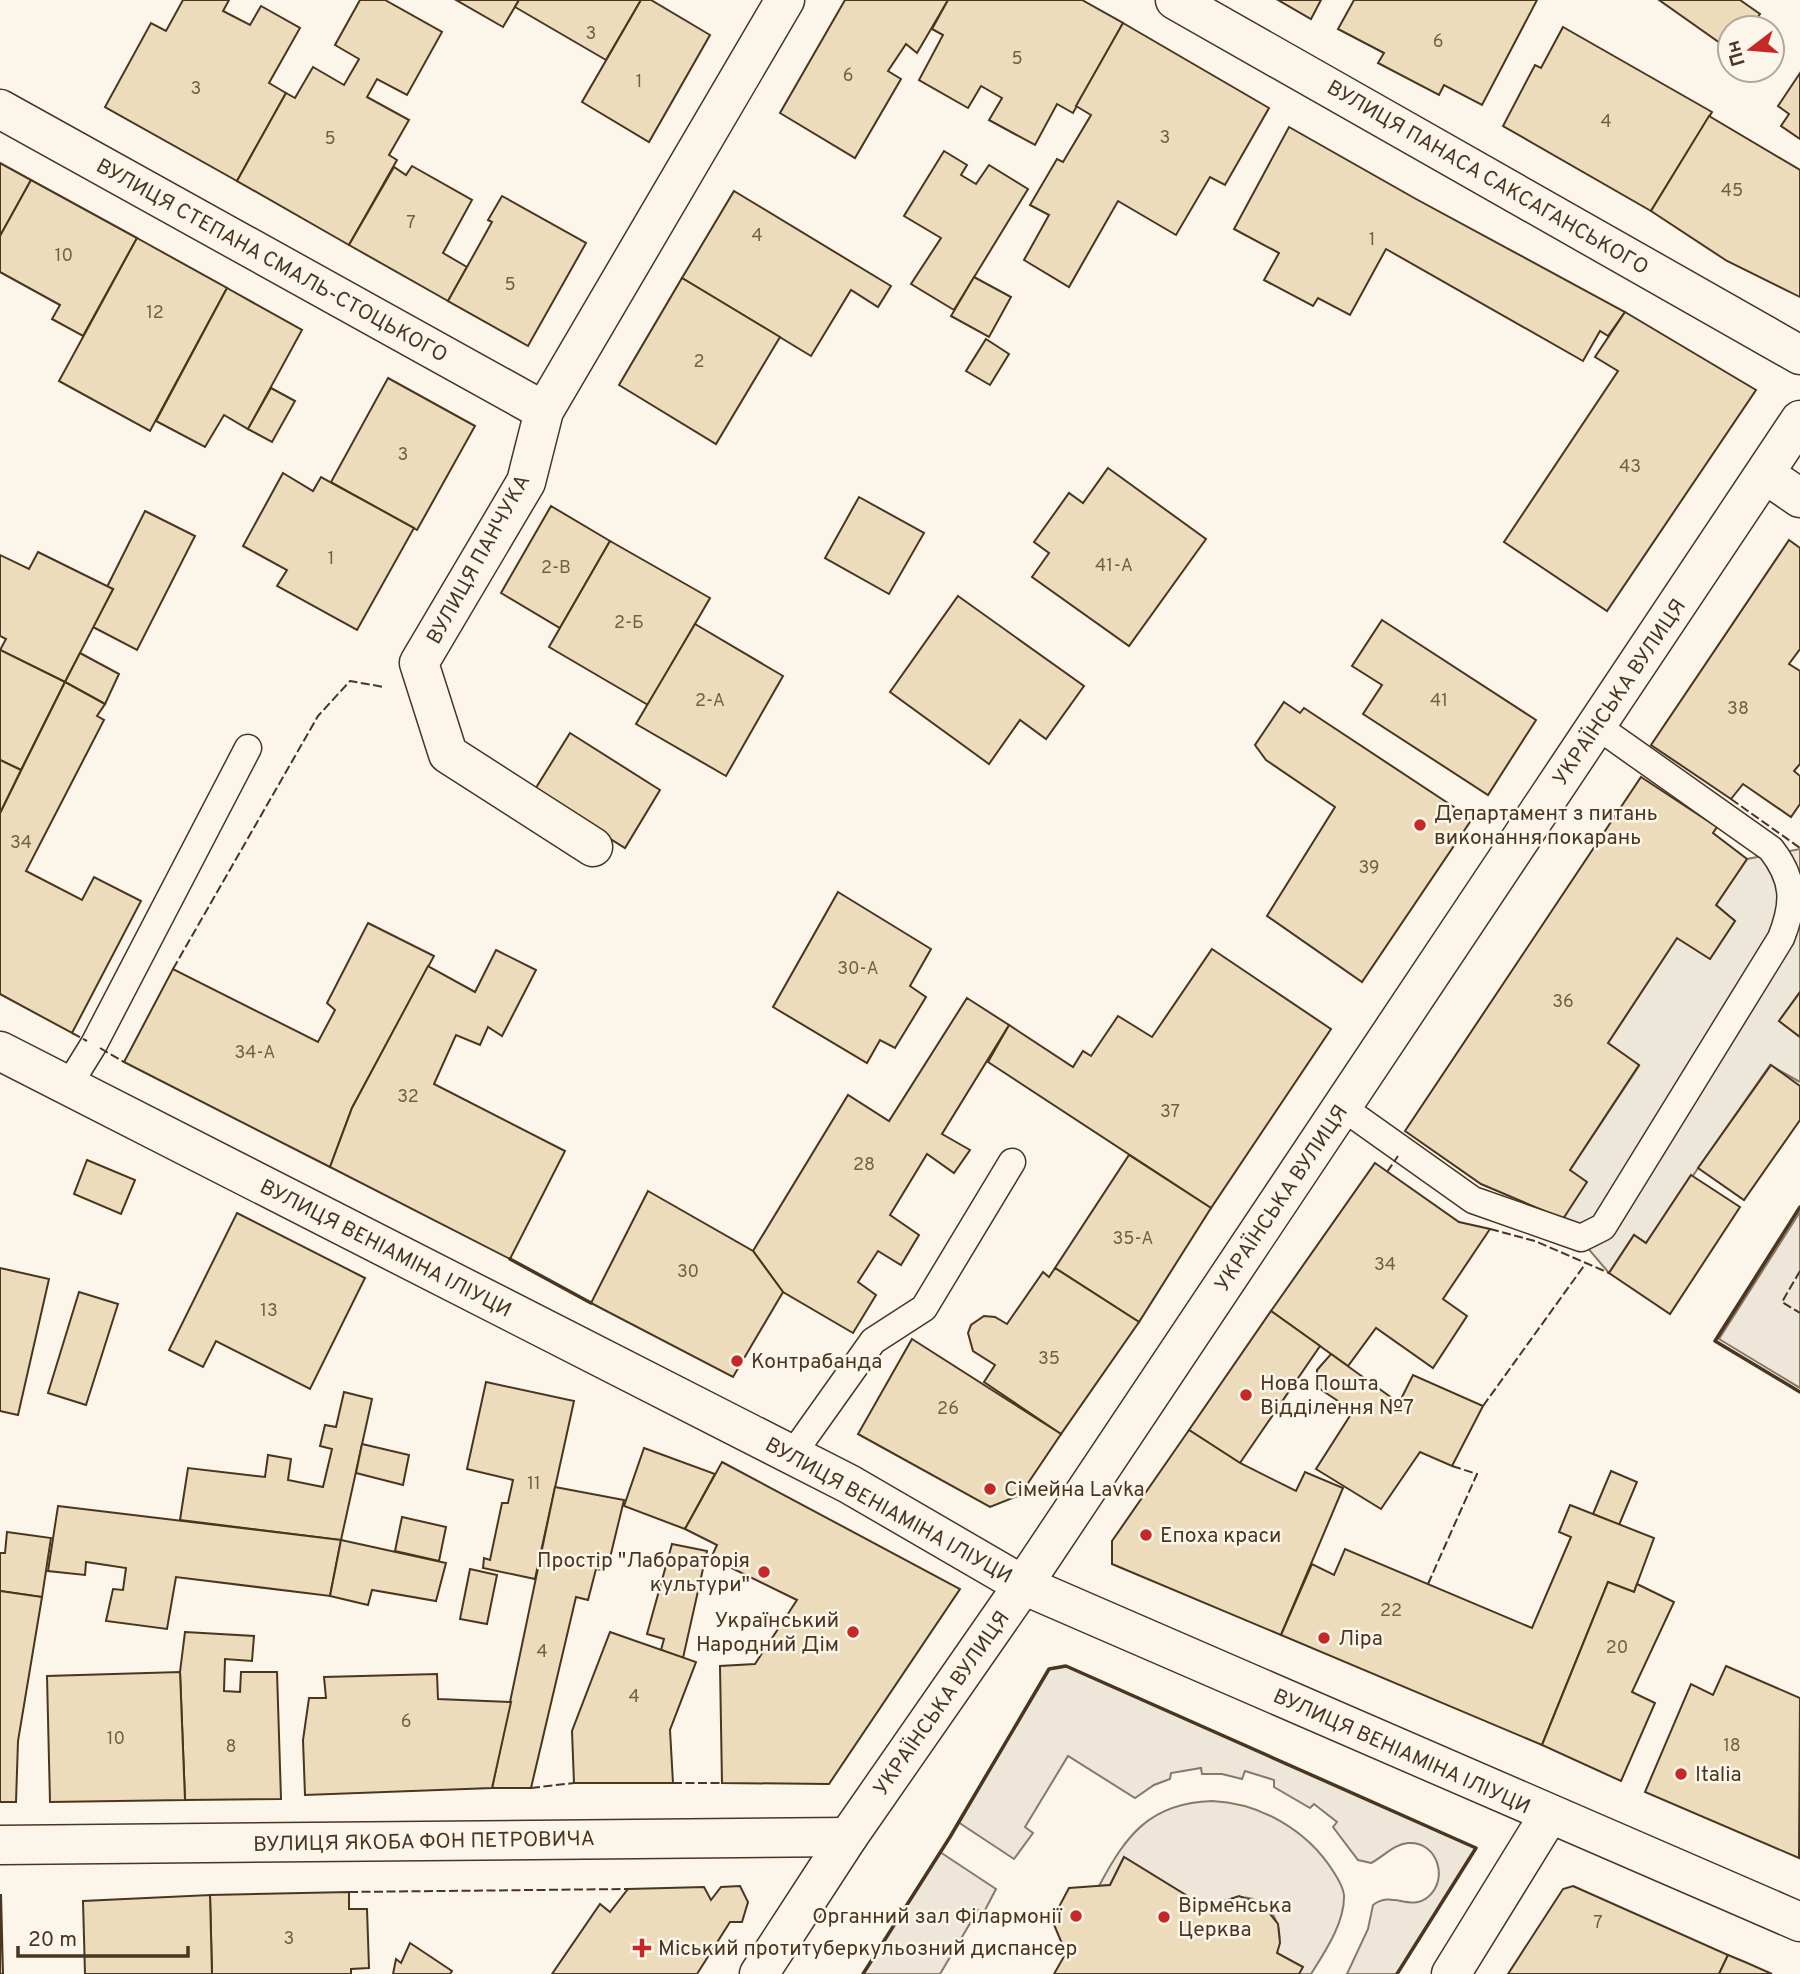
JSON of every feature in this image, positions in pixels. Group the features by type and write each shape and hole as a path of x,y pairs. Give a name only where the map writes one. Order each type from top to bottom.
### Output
{"street":[{"name":"ВУЛИЦЯ ПАНАСА САКСАГАНСЬКОГО","path":"1175,0 1800,355"},
{"name":"ВУЛИЦЯ ПАНЧУКА","path":"593,847 448,754 419,663 526,482 544,411 771,5"},
{"name":"ВУЛИЦЯ СТЕПАНА СМАЛЬ-СТОЦЬКОГО","path":"0,109 544,411"},
{"name":"УКРАЇНСЬКА ВУЛИЦЯ","path":"759,1974 848,1837 1023,1585 1800,420"},
{"path":"1765,474 1800,498"},
{"name":"ВУЛИЦЯ ВЕНІАМІНА ІЛІУЦИ","path":"0,1051 792,1455 1023,1585 1800,1922"},
{"path":"1451,1974 1549,1815"},
{"name":"ВУЛИЦЯ ЯКОБА ФОН ПЕТРОВИЧА","path":"0,1845 848,1837"}],"lane":[{"path":"1342,1107 1473,1200 1581,1238 1604,1227 1781,938 1792,912 1784,866 1770,849 1597,726"},
{"path":"68,1086 93,1044 248,748"},
{"path":"792,1455 873,1341 925,1308 1012,1162"}],"shaded area":[{"path":"1800,849 1800,992 1779,1021 1800,1037 1800,1082 1770,1065 1646,1243 1634,1235 1609,1273 1563,1219 1570,1170 1639,1066 1608,1043 1677,938 1710,959 1735,921 1716,905 1747,859"},
{"path":"1800,1212 1800,1388 1719,1339"},
{"path":"1066,1666 1476,1848 1397,1974 1347,1974 1368,1929 1373,1905 1387,1900 1421,1901 1434,1890 1439,1872 1433,1855 1427,1848 1408,1843 1393,1848 1371,1863 1358,1860 1333,1827 1337,1822 1314,1804 1310,1808 1274,1787 1274,1780 1245,1771 1242,1779 1222,1774 1202,1774 1201,1768 1171,1773 1170,1779 1154,1785 1135,1798 1068,1756 1025,1827 1033,1833 1014,1859 958,1822 1049,1669"},
{"path":"1212,1801 1247,1807 1281,1821 1310,1843 1338,1880 1344,1895 1341,1916 1311,1974 1299,1974 1302,1967 1277,1953 1280,1937 1277,1924 1271,1912 1250,1898 1225,1902 1212,1911 1124,1857 1110,1885 1099,1886 1119,1851 1142,1825 1172,1808"},
{"path":"940,1852 996,1889 984,1912 978,1910 940,1974 863,1974"}],"building":[{"path":"183,0 229,0 223,11 250,25 261,6 300,28 269,83 286,93 237,181 105,107 151,23 166,31"},
{"path":"360,0 385,0 442,32 407,95 377,79 367,97 409,120 389,155 397,160 349,245 237,181 286,93 295,98 313,67 344,85 359,59 335,45"},
{"path":"456,0 519,0 503,27"},
{"path":"519,0 641,0 606,60 515,7"},
{"path":"641,0 651,0 710,35 649,142 582,102"},
{"path":"845,0 948,0 917,53 906,44 888,71 901,79 855,158 780,113"},
{"path":"948,0 1082,0 1123,23 1073,113 1057,104 1035,145 989,120 1002,98 981,86 968,108 919,80 943,35 932,29"},
{"path":"1278,0 1321,0 1311,19"},
{"path":"1354,0 1537,0 1482,105 1444,85 1439,95 1378,63 1384,53 1338,29"},
{"path":"1659,0 1740,0 1760,14 1716,14 1716,40"},
{"path":"1123,23 1269,108 1225,185 1210,177 1176,235 1118,201 1069,287 1024,260 1049,215 1030,205 1057,159 1063,162 1091,115 1076,106"},
{"path":"1563,27 1712,112 1651,211 1503,126 1535,65 1541,68"},
{"path":"1800,73 1800,139 1781,126 1789,114 1778,106"},
{"path":"1709,116 1800,170 1800,297 1727,261 1651,211"},
{"path":"1289,127 1625,312 1608,336 1600,331 1583,361 1386,249 1350,315 1318,298 1313,306 1264,280 1279,253 1234,229"},
{"path":"944,151 967,165 961,175 976,184 989,165 1028,189 954,310 911,284 941,238 904,216"},
{"path":"0,163 31,180 0,236"},
{"path":"412,166 472,200 443,253 467,267 448,301 349,245 394,167 406,175"},
{"path":"31,180 137,238 83,336 52,319 60,305 0,272 0,236"},
{"path":"734,191 891,286 878,307 851,290 811,356 682,278"},
{"path":"502,196 586,243 528,346 448,301 492,222 488,220"},
{"path":"137,238 227,288 150,431 59,381"},
{"path":"974,277 1011,297 989,337 951,316"},
{"path":"682,278 780,337 716,444 619,385"},
{"path":"227,288 302,330 248,429 224,415 205,447 156,421"},
{"path":"1625,312 1756,390 1607,611 1504,542 1618,371 1595,357"},
{"path":"986,339 1009,354 990,385 966,371"},
{"path":"388,378 475,426 417,530 331,482"},
{"path":"271,388 295,401 272,442 248,429"},
{"path":"1108,468 1206,539 1129,646 1032,577 1049,553 1034,542 1069,493 1083,503"},
{"path":"283,473 313,491 321,477 414,528 357,630 277,586 287,570 243,546"},
{"path":"859,497 924,533 889,594 825,558"},
{"path":"551,506 610,541 560,628 501,593"},
{"path":"145,511 195,536 137,650 93,627 113,589 107,587"},
{"path":"1789,540 1800,548 1800,649 1789,664 1800,671 1800,764 1794,771 1800,776 1800,804 1791,817 1743,784 1731,799 1651,745"},
{"path":"610,541 710,598 648,705 549,647"},
{"path":"38,552 113,589 65,682 0,650 6,639 0,636 0,555 29,569"},
{"path":"958,596 1084,686 1046,739 1020,720 989,764 890,692"},
{"path":"1382,620 1536,720 1488,795 1363,714 1382,685 1352,666"},
{"path":"695,624 783,676 726,776 636,724"},
{"path":"0,650 65,682 21,770 0,760"},
{"path":"80,653 119,674 105,704 65,682"},
{"path":"65,682 105,704 97,716 104,720 26,871 82,900 94,877 141,901 72,1033 0,994 0,813"},
{"path":"1284,702 1300,713 1304,708 1472,819 1362,982 1267,916 1335,807 1266,760 1255,745"},
{"path":"570,733 660,790 625,848 534,791"},
{"path":"0,760 21,770 0,813"},
{"path":"1641,777 1717,827 1713,833 1747,859 1716,905 1735,921 1710,959 1677,938 1608,1043 1639,1065 1570,1170 1587,1182 1563,1219 1481,1184 1405,1131"},
{"path":"838,892 931,949 910,986 926,997 895,1048 880,1040 867,1063 773,1007"},
{"path":"368,923 434,956 352,1108 330,1167 124,1062 173,969 318,1042 335,1010 327,1003"},
{"path":"1212,949 1331,1029 1211,1208 988,1062 1009,1025 1073,1067 1083,1051 1091,1056 1118,1016 1152,1037"},
{"path":"496,950 536,970 502,1036 488,1027 480,1045 456,1035 434,1084 565,1151 510,1259 330,1167 352,1108 428,966 475,992"},
{"path":"1800,992 1800,1037 1779,1021"},
{"path":"967,998 1009,1025 942,1134 970,1150 954,1173 927,1154 890,1215 919,1235 901,1265 878,1251 858,1282 876,1295 853,1333 783,1292 753,1251 848,1095 889,1121"},
{"path":"1771,1065 1800,1086 1800,1120 1744,1200 1698,1168"},
{"path":"1129,1155 1211,1208 1139,1322 1055,1268"},
{"path":"87,1160 135,1180 121,1214 74,1194"},
{"path":"1375,1163 1459,1222 1490,1229 1443,1299 1467,1316 1433,1368 1376,1328 1348,1366 1271,1311"},
{"path":"1691,1175 1740,1207 1670,1314 1609,1273 1634,1235 1646,1243"},
{"path":"648,1191 753,1251 783,1292 733,1377 591,1303"},
{"path":"237,1213 365,1278 310,1389 216,1341 203,1367 169,1350"},
{"path":"0,1268 49,1279 18,1415 0,1411"},
{"path":"1055,1268 1139,1322 1061,1434 984,1382 995,1365 973,1351 968,1333 971,1325 984,1316 995,1317 1007,1324 1043,1272 1049,1277"},
{"path":"79,1292 118,1304 86,1405 48,1393"},
{"path":"1271,1311 1320,1346 1240,1463 1189,1430"},
{"path":"912,1339 1061,1434 1020,1495 990,1507 858,1434"},
{"path":"1331,1354 1399,1403 1413,1375 1483,1406 1452,1466 1420,1452 1381,1509 1316,1469 1353,1411 1317,1387 1317,1370"},
{"path":"486,1382 574,1401 535,1579 483,1568 484,1558 490,1560 502,1503 508,1503 513,1480 467,1469"},
{"path":"344,1392 372,1399 341,1540 180,1520 188,1468 265,1477 268,1455 291,1459 288,1480 323,1487 332,1449 320,1446 325,1425 336,1427"},
{"path":"1189,1430 1240,1463 1296,1491 1305,1472 1343,1488 1281,1635 1112,1564 1112,1541"},
{"path":"362,1444 409,1455 403,1485 356,1473"},
{"path":"644,1448 715,1474 685,1529 624,1506"},
{"name":"Український Народний Дім","path":"722,1462 960,1589 829,1784 722,1783 720,1666 755,1664 797,1600 711,1558 717,1545 685,1529"},
{"path":"1611,1471 1637,1482 1619,1525 1593,1514"},
{"path":"555,1487 624,1500 608,1566 604,1564 603,1570 596,1569 588,1600 576,1597 531,1788 492,1788"},
{"path":"1570,1505 1654,1538 1634,1592 1608,1582 1542,1745 1281,1635 1312,1564 1334,1575 1345,1549 1532,1628 1571,1537 1559,1532"},
{"path":"58,1506 341,1540 330,1596 176,1577 167,1629 106,1621 113,1589 123,1590 126,1568 86,1562 85,1575 48,1571"},
{"path":"402,1517 446,1527 439,1561 395,1551"},
{"path":"7,1532 51,1538 42,1597 0,1591 0,1553 5,1553"},
{"path":"341,1540 446,1563 436,1601 372,1590 368,1605 330,1596"},
{"path":"672,1544 707,1551 683,1658 661,1650 664,1639 647,1634"},
{"path":"470,1569 497,1575 487,1624 460,1619"},
{"path":"1608,1582 1634,1592 1637,1584 1674,1602 1632,1692 1655,1703 1621,1781 1542,1745"},
{"path":"0,1591 42,1597 18,1741 16,1802 0,1802"},
{"path":"185,1632 254,1636 252,1661 225,1659 224,1691 240,1692 241,1672 277,1672 281,1799 185,1800 180,1672"},
{"path":"610,1632 696,1662 670,1730 673,1783 574,1783 572,1731"},
{"path":"1726,1666 1800,1698 1799,1858 1645,1792 1691,1684 1713,1695"},
{"path":"180,1672 185,1800 50,1802 47,1676"},
{"path":"437,1674 438,1699 511,1702 492,1788 305,1795 303,1740 309,1698 326,1698 324,1677"},
{"name":"Вірменська Церква","path":"1124,1857 1212,1911 1221,1902 1239,1896 1262,1904 1278,1924 1280,1943 1277,1953 1303,1967 1299,1974 1054,1974 1066,1953 1052,1920 1069,1888 1110,1885"},
{"name":"Міський протитуберкульозний диспансер","path":"740,1886 748,1902 742,1922 730,1922 697,1974 552,1974 600,1904 610,1912 628,1889 704,1887 711,1900 721,1887"},
{"path":"1573,1886 1728,1955 1719,1974 1508,1974 1563,1889"},
{"path":"349,1892 349,1909 367,1909 369,1968 351,1969 351,1974 212,1974 210,1895"},
{"path":"1,1894 3,1974 0,1974"},
{"path":"210,1895 212,1974 85,1974 83,1901"},
{"path":"410,1943 452,1971 450,1974 393,1974 396,1959 401,1963"},
{"path":"1728,1955 1745,1962 1772,1974 1719,1974"}],"fence":[{"path":"173,969 318,716 350,681 384,687"},
{"path":"1731,799 1800,848"},
{"path":"72,1033 87,1041"},
{"path":"100,1048 124,1062"},
{"path":"1387,1172 1398,1156"},
{"path":"1490,1229 1535,1241 1609,1273"},
{"path":"1483,1406 1586,1263"},
{"path":"1800,1271 1782,1302 1800,1313"},
{"path":"1428,1584 1477,1474 1452,1466"},
{"path":"531,1788 574,1783"},
{"path":"673,1783 722,1783"},
{"path":"349,1892 628,1889"}],"wall":[{"path":"1800,1207 1715,1341 1800,1392"},
{"path":"510,1259 591,1303"},
{"path":"863,1974 950,1837 1049,1669 1066,1666 1476,1848 1397,1974"}],"place":[{"name":"Департамент з питань виконання покарань","path":"1420,825"},
{"name":"Контрабанда","path":"737,1361"},
{"name":"Нова Пошта Відділення №7","path":"1246,1395"},
{"name":"Сімейна Lavka","path":"990,1489"},
{"name":"Епоха краси","path":"1146,1535"},
{"name":"Простір \"Лабораторія культури\"","path":"764,1572"},
{"name":"Український Народний Дім","path":"853,1632"},
{"name":"Ліра","path":"1324,1638"},
{"name":"Italia","path":"1681,1774"},
{"name":"Органний зал Філармонії","path":"1076,1916"},
{"name":"Вірменська Церква","path":"1164,1917"},
{"name":"Міський протитуберкульозний диспансер","path":"642,1948"}]}
